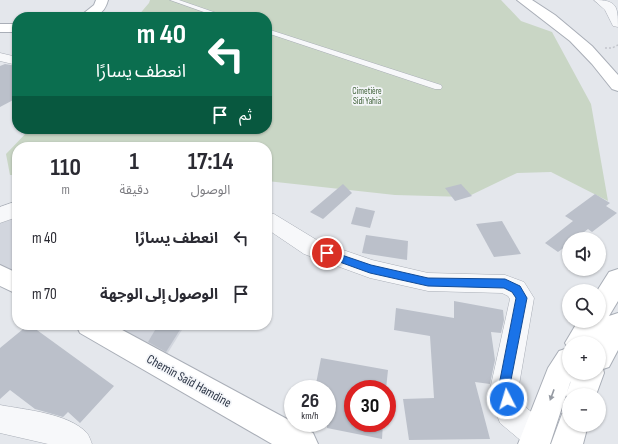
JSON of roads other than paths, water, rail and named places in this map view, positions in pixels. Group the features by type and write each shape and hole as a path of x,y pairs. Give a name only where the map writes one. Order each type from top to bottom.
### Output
{"main road":[{"path":"93,12 102,3 102,0"},
{"path":"523,0 578,40 618,86"},
{"path":"533,0 566,23 592,44 618,73"},
{"path":"0,28 12,28"},
{"path":"0,274 12,281"},
{"path":"606,299 618,279"},
{"path":"606,345 618,324"},
{"name":"Chemin Saïd Hamdine","path":"98,330 295,442"},
{"path":"533,441 558,377 562,371"},
{"path":"567,444 571,432"}],"street":[{"path":"600,0 610,8 618,23"},
{"path":"0,57 12,60"},
{"path":"0,216 12,210"},
{"path":"272,222 312,248 370,269 428,282 505,284 516,289 522,298 504,385 510,413 533,441"},
{"path":"0,419 61,432 77,444"}],"lane":[{"path":"173,0 210,12"},
{"path":"272,33 438,87"}],"park label":[{"name":"Cimetière Sidi Yahia","path":"367,96"}]}
